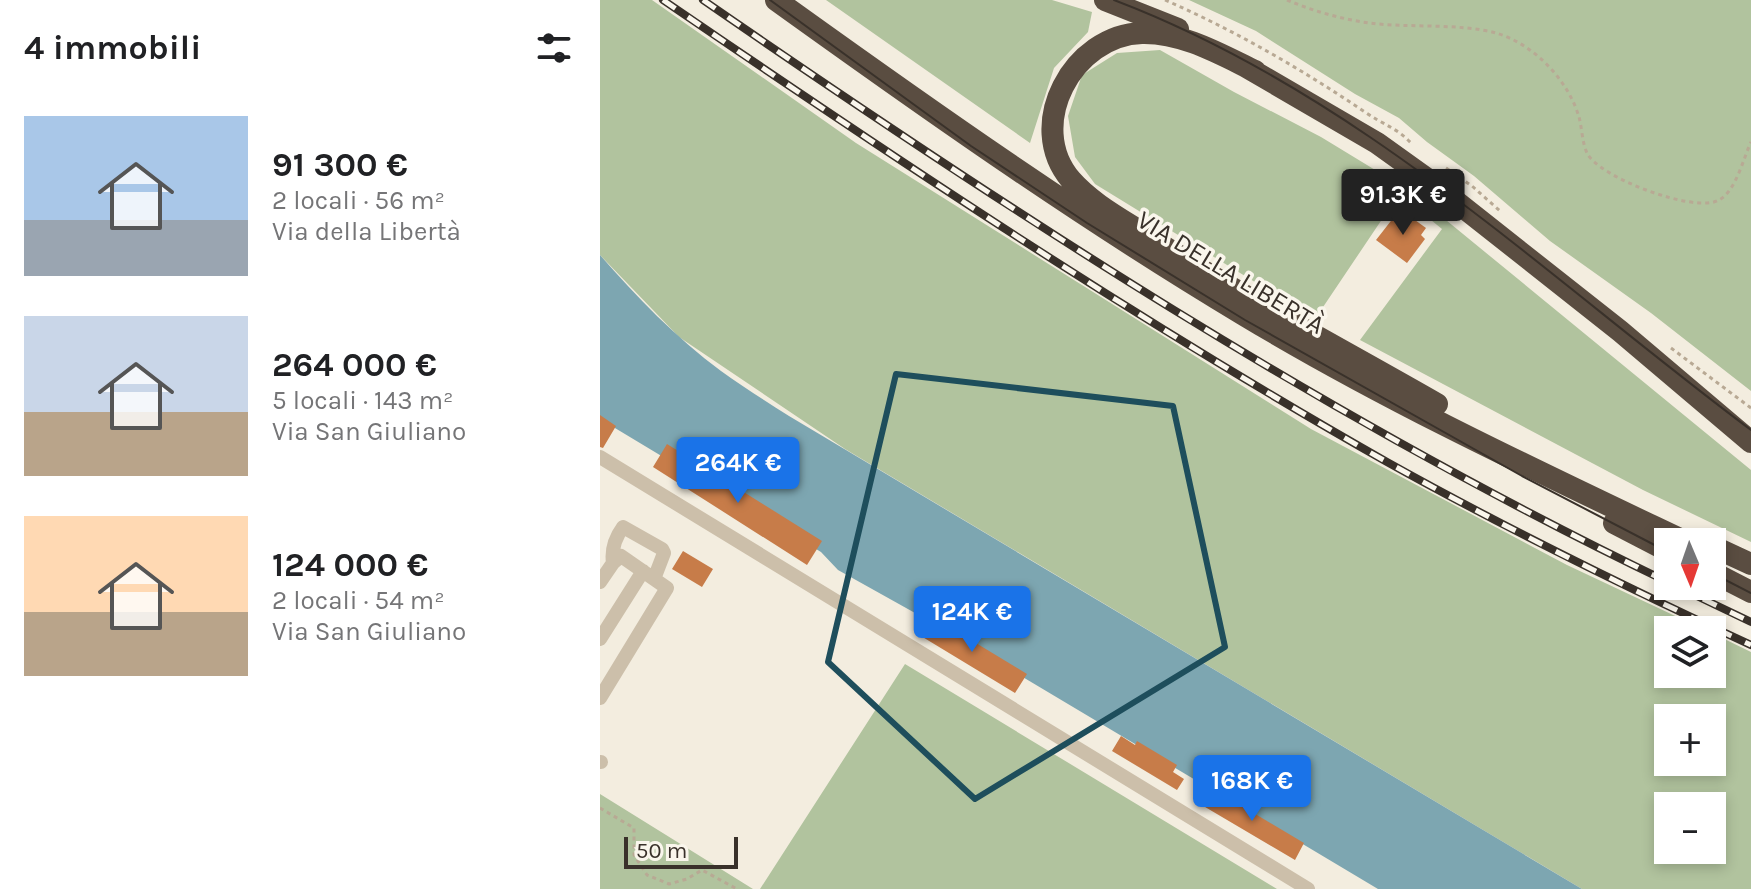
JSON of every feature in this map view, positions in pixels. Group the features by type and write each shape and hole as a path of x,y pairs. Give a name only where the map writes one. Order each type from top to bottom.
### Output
{"highway":[{"name":"VIA DELLA LIBERTÀ","path":"776,0 967,138 1247,317 1330,365 1657,528"},
{"path":"1105,0 1169,24 1365,135 1430,181 1681,380 1751,442"},
{"path":"1255,71 1201,45 1167,35 1139,33 1109,41 1072,69 1059,92 1053,121 1054,142 1062,166 1069,178 1094,201 1179,256 1482,429 1676,528"},
{"path":"1330,365 1439,430 1654,544"},
{"path":"1681,380 1751,429"},
{"path":"1726,552 1751,564"},
{"path":"1726,560 1751,572"},
{"path":"1726,579 1751,592"}],"street":[{"path":"600,457 1308,889"},
{"path":"600,639 664,553 623,527 616,537 613,563"},
{"path":"600,582 621,556 667,588 600,698"}],"path":[{"path":"1287,0 1311,10 1369,23 1496,33 1530,49 1558,77 1578,115 1587,153 1597,165 1616,177 1675,200 1704,204 1719,200 1729,190 1751,142"},
{"path":"600,808 634,828 634,855 647,875 669,884 687,879 702,870 737,889"}],"highlighted area":[{"path":"896,374 1173,406 1225,647 975,799 828,662"}],"green space":[{"path":"600,0 652,0 856,143 1311,429 1567,565 1675,616 1654,616 1654,688 1726,688 1726,640 1751,652 1751,889 1582,889 845,449 679,337 600,255"},
{"path":"826,0 1052,0 1092,12 1088,32 1054,68 1030,143"},
{"path":"1189,0 1751,0 1751,391 1651,313 1550,241 1399,118 1256,31"},
{"path":"1160,50 1321,137 1413,193 1751,470 1751,542 1643,490 1360,340 1442,229 1399,194 1315,319 1095,184 1075,157 1068,116 1082,75 1117,53"},
{"path":"905,664 1277,889 760,889"},
{"path":"600,794 753,889 600,889"}],"water":[{"path":"600,255 673,331 704,358 789,416 1582,889 1378,889 924,618 838,570 821,552 600,419"}],"building":[{"path":"1404,212 1426,228 1421,235 1425,239 1407,263 1376,240 1394,217 1398,221"},
{"path":"600,415 616,426 603,448 600,447"},
{"path":"667,444 822,541 807,565 653,467"},
{"path":"683,551 713,569 702,587 672,569"},
{"path":"928,614 1027,674 1015,693 916,633"},
{"path":"1121,736 1135,745 1137,741 1177,765 1173,772 1184,779 1177,790 1112,751"},
{"path":"1210,787 1304,843 1295,860 1200,804"}],"tram line":[{"path":"770,0 971,146 1087,223 1245,320 1522,476 1654,545"},
{"path":"1114,0 1203,39 1288,85 1369,136 1524,251 1751,430"},
{"path":"1726,580 1751,593"}],"railway":[{"path":"663,0 1020,239 1294,408 1522,534 1751,645"},
{"path":"703,0 937,158 1174,310 1417,452 1654,575"},
{"path":"1705,600 1751,622"}]}
